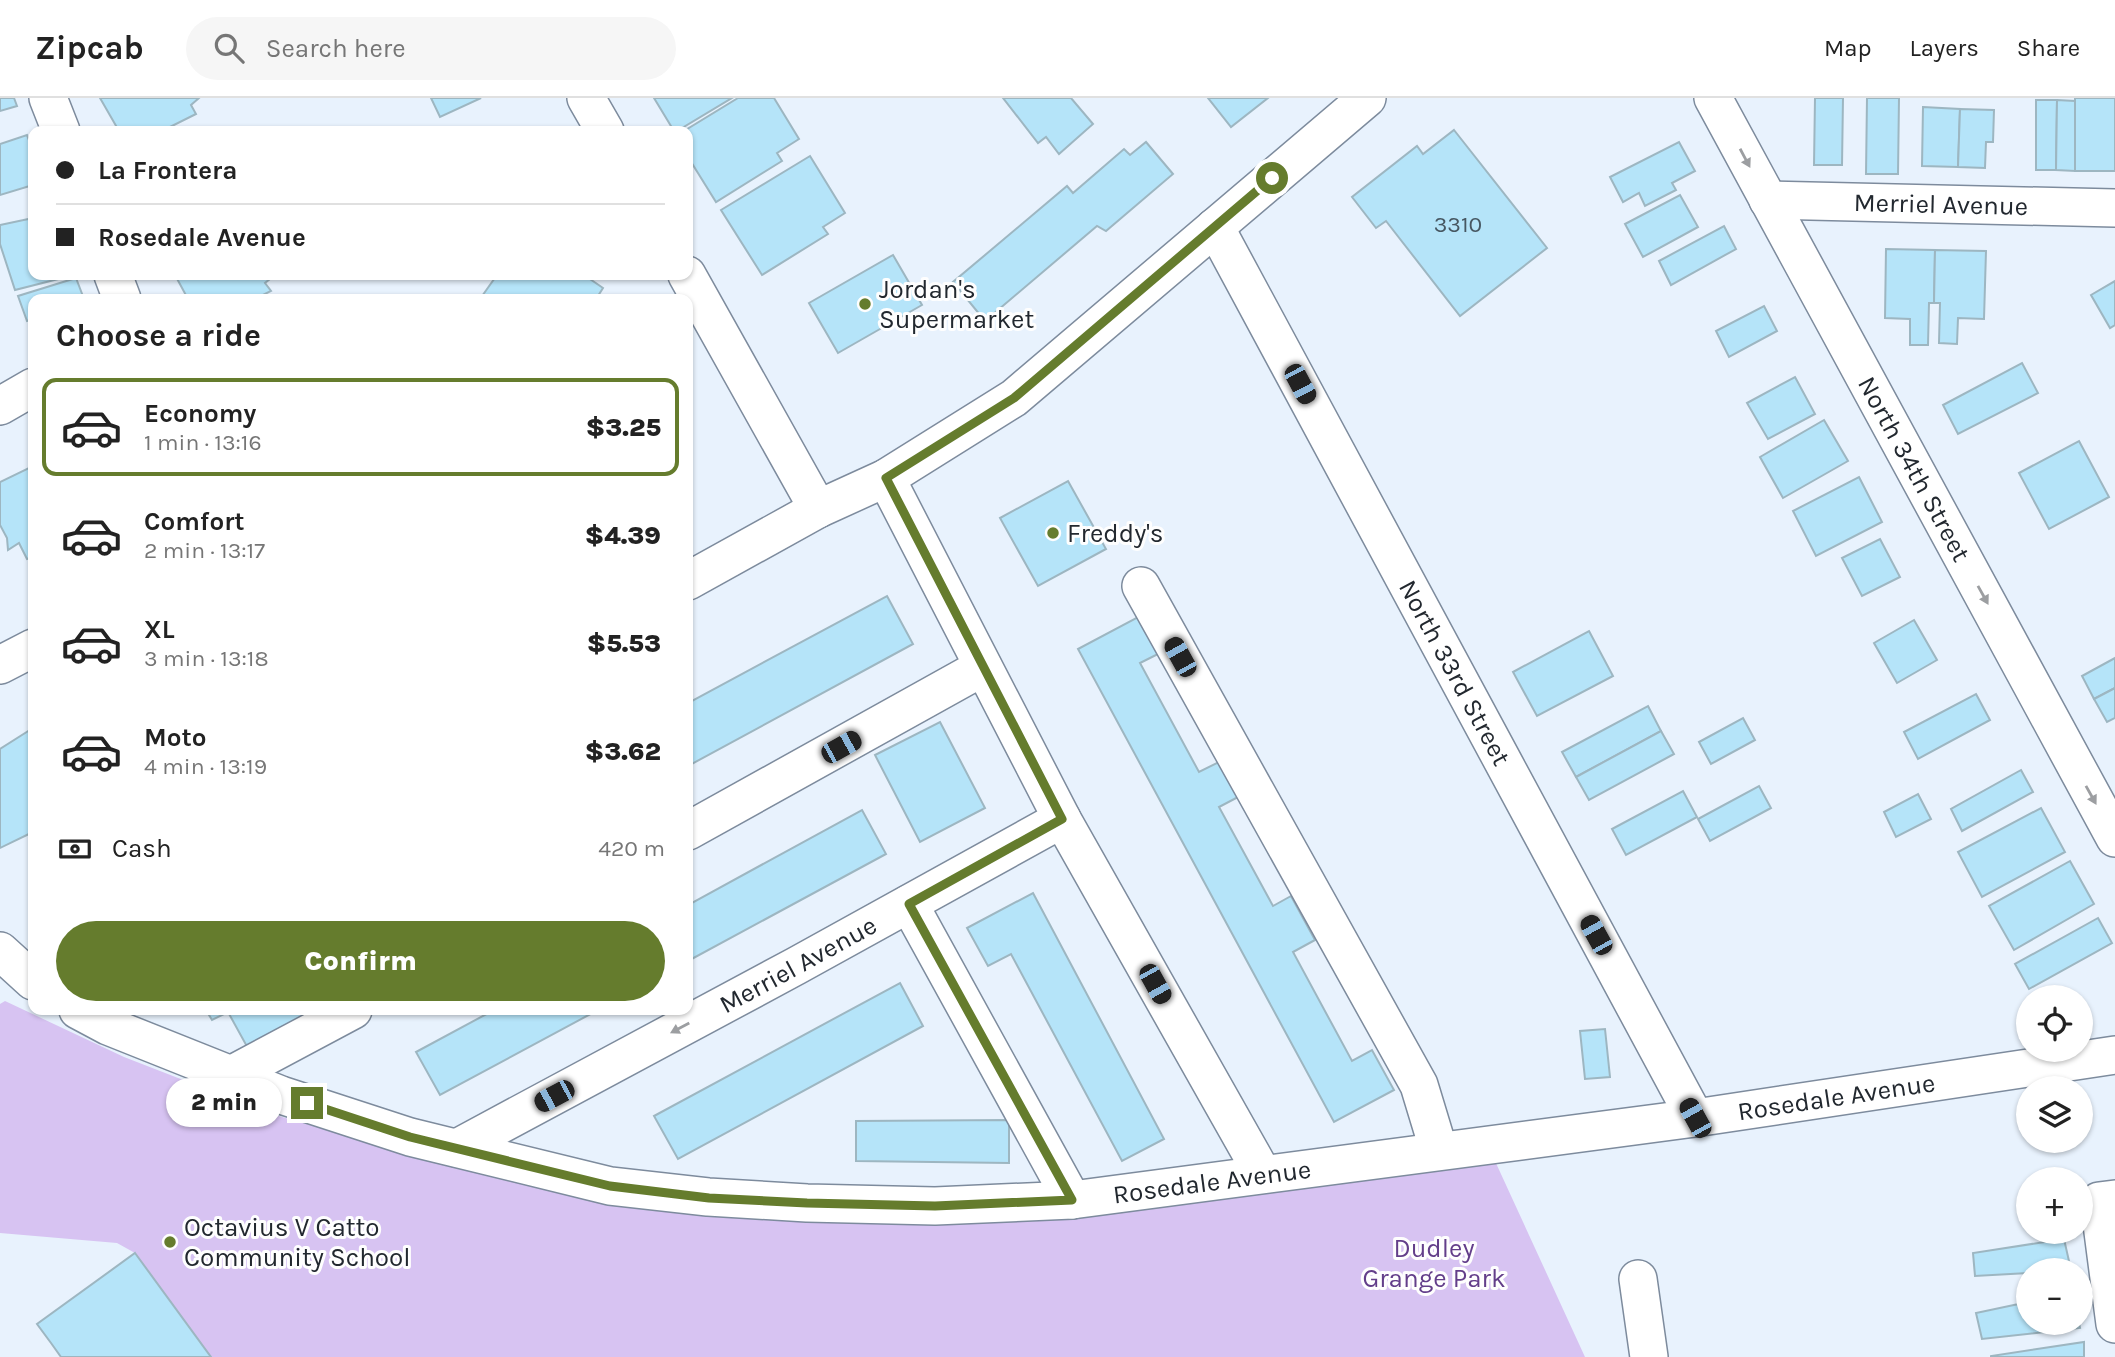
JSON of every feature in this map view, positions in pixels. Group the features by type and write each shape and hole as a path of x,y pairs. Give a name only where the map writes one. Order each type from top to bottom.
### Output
{"street":[{"path":"48,98 59,126"},
{"path":"586,98 602,126"},
{"path":"693,578 818,509 886,478 1014,398 1367,98"},
{"name":"North 34th Street","path":"1713,98 2115,838"},
{"name":"Merriel Avenue","path":"1768,200 2115,208"},
{"name":"North 33rd Street","path":"1215,227 1695,1118"},
{"path":"690,280 818,509"},
{"path":"0,406 28,390"},
{"path":"886,478 1062,819 1262,1173"},
{"path":"1141,586 1419,1085 1439,1151"},
{"path":"0,665 28,651"},
{"path":"693,828 983,667"},
{"name":"Merriel Avenue","path":"457,1148 1062,819"},
{"path":"909,904 1072,1200"},
{"path":"9,950 28,975"},
{"name":"Rosedale Avenue","path":"88,1015 108,1026 281,1095 410,1137 610,1186 709,1198 935,1206 1072,1200 1695,1118 2115,1055"},
{"path":"231,1075 344,1015"},
{"path":"2107,1200 2115,1324"},
{"path":"1638,1279 1649,1357"}],"green space":[{"name":"Dudley Grange Park","path":"5,1001 28,1012 28,1015 35,1015 124,1057 268,1113 441,1162 648,1204 1495,1161 1585,1357 211,1357 135,1253 117,1243 0,1233 0,1004"}],"building":[{"path":"0,98 14,98 17,106 0,111"},
{"path":"100,98 199,98 191,105 196,114 172,126 116,126"},
{"path":"431,98 481,98 440,117"},
{"path":"654,98 732,98 685,126 671,126"},
{"path":"738,98 774,98 799,139 777,153 782,161 716,202 693,165 692,126"},
{"path":"1003,98 1071,98 1093,124 1059,154 1046,137 1038,143"},
{"path":"1208,98 1268,98 1231,127"},
{"path":"1815,98 1843,98 1842,165 1814,165"},
{"path":"1867,98 1899,98 1898,174 1866,174"},
{"path":"2075,98 2115,98 2115,171 2075,171"},
{"path":"2036,100 2057,100 2056,170 2036,170"},
{"path":"2057,100 2075,101 2075,171 2056,170"},
{"path":"1923,107 1960,109 1958,167 1922,166"},
{"path":"1960,109 1994,110 1993,142 1986,142 1985,168 1958,167"},
{"path":"1454,130 1547,248 1460,316 1386,221 1376,228 1352,197 1417,146 1423,154"},
{"path":"27,135 28,138 28,187 0,195 0,144"},
{"path":"1146,142 1173,174 1106,231 1097,226 985,321 953,282 1067,186 1073,193 1124,149 1130,155"},
{"path":"1679,142 1695,171 1672,183 1676,190 1645,206 1639,193 1623,202 1610,177"},
{"path":"810,156 845,213 823,227 828,234 762,275 721,210"},
{"path":"1680,195 1698,227 1643,257 1625,224"},
{"path":"28,219 28,280 54,280 15,290 0,244 0,225"},
{"path":"1724,226 1736,249 1671,285 1659,261"},
{"path":"1886,249 1935,250 1934,303 1929,303 1928,345 1910,345 1910,319 1885,318"},
{"path":"1935,250 1986,251 1984,319 1958,318 1957,344 1939,343 1940,303 1934,303"},
{"name":"Jordan's Supermarket","path":"893,255 922,305 838,353 809,303"},
{"path":"70,280 77,280 82,294 28,294 27,321 18,296"},
{"path":"178,280 269,280 265,283 271,291 265,294 185,294"},
{"path":"493,280 591,280 603,288 599,294 484,294"},
{"path":"2115,281 2115,325 2110,328 2091,295"},
{"path":"1764,306 1777,331 1729,357 1716,331"},
{"path":"2022,363 2038,393 1958,434 1943,405"},
{"path":"1795,377 1815,414 1768,439 1747,403"},
{"path":"1824,420 1848,461 1783,498 1760,457"},
{"path":"2079,441 2109,497 2049,529 2019,473"},
{"path":"28,468 28,559 19,543 8,550 7,538 0,525 0,482"},
{"path":"1859,477 1882,522 1816,556 1793,511"},
{"name":"Freddy's","path":"1068,481 1106,549 1038,586 1000,518"},
{"path":"1880,539 1900,577 1862,596 1842,558"},
{"path":"887,596 913,644 693,763 693,700"},
{"path":"1140,616 1160,653 1140,663 1199,772 1221,761 1240,796 1219,807 1273,906 1291,896 1315,940 1293,952 1352,1061 1372,1050 1394,1090 1334,1122 1078,649"},
{"path":"1914,620 1937,660 1897,683 1874,643"},
{"path":"1589,631 1613,676 1537,716 1513,672"},
{"path":"2115,658 2115,688 2094,699 2082,676"},
{"path":"2115,688 2115,718 2107,722 2094,699"},
{"path":"1976,694 1990,720 1918,759 1904,732"},
{"path":"1648,706 1661,731 1576,777 1562,752"},
{"path":"1743,718 1755,740 1711,764 1699,742"},
{"path":"940,722 985,808 920,842 875,755"},
{"path":"28,731 28,834 0,848 0,749"},
{"path":"1661,731 1674,754 1589,800 1576,777"},
{"path":"2021,770 2033,792 1962,831 1951,809"},
{"path":"1759,786 1771,808 1710,841 1698,819"},
{"path":"1683,791 1697,817 1626,855 1612,829"},
{"path":"1918,794 1931,819 1896,837 1884,812"},
{"path":"2041,808 2065,852 1982,897 1958,852"},
{"path":"862,810 886,854 693,958 693,902"},
{"path":"2070,861 2094,904 2014,950 1989,906"},
{"path":"1033,893 1164,1139 1122,1161 1011,954 988,966 967,928"},
{"path":"2098,918 2112,943 2036,985 2027,985 2015,964"},
{"path":"900,983 923,1026 678,1159 654,1116"},
{"path":"209,1015 222,1015 212,1020"},
{"path":"230,1015 320,1015 250,1052"},
{"path":"485,1015 589,1015 440,1095 416,1052"},
{"path":"1605,1029 1610,1077 1585,1079 1580,1031"},
{"path":"1009,1120 1009,1163 856,1161 856,1121"},
{"path":"2032,1244 2065,1244 2068,1258 2016,1258 2016,1274 1975,1276 1973,1253"},
{"path":"135,1253 211,1357 61,1357 37,1324"},
{"path":"2016,1305 2018,1335 1982,1339 1976,1313"},
{"path":"2084,1342 2084,1357 1991,1357 1991,1356"}],"place":[{"name":"Jordan's Supermarket","path":"865,304"},
{"name":"Freddy's","path":"1053,533"},
{"name":"Octavius V Catto Community School","path":"170,1242"}],"route":[{"path":"307,1103 410,1137 610,1186 709,1198 807,1203 935,1206 1072,1200 909,904 1062,819 886,478 1014,398 1272,178"}]}
